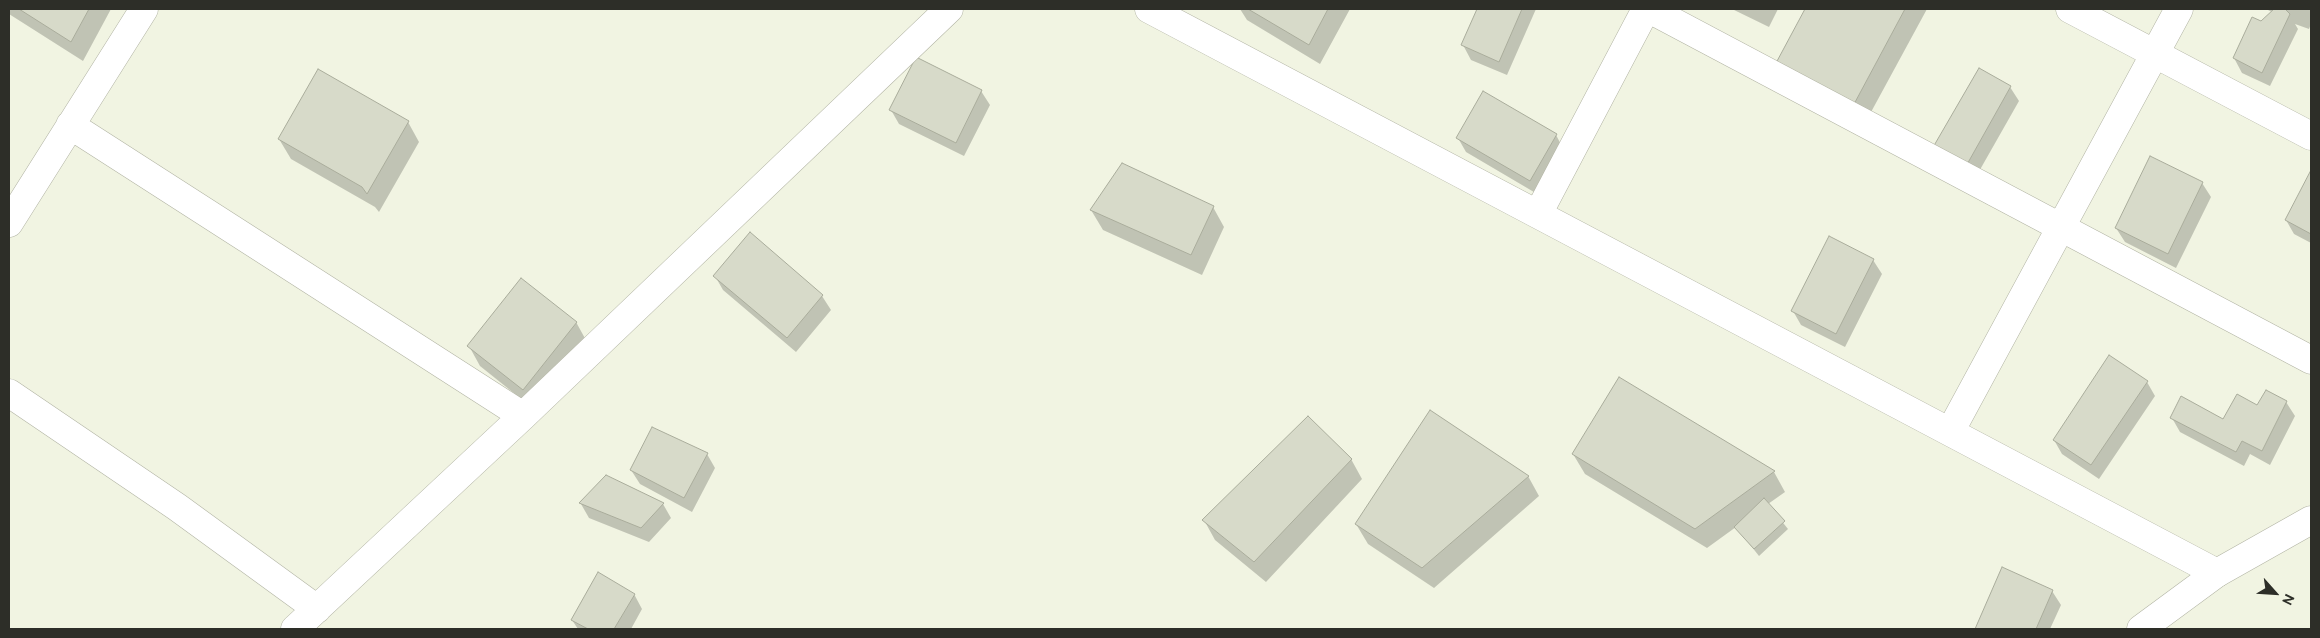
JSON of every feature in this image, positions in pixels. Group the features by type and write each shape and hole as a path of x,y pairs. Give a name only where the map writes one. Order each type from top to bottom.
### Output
{"street":[{"path":"9,223 144,9"},
{"path":"294,629 523,416 949,9"},
{"path":"1149,9 2217,573"},
{"path":"1538,214 1648,9 2311,360"},
{"path":"2070,9 2311,136"},
{"path":"1950,432 2178,9"},
{"path":"70,125 523,416"},
{"path":"9,393 177,507 317,609"},
{"path":"2142,629 2217,573 2311,520"}],"building":[{"path":"19,9 89,9 71,42"},
{"path":"1248,9 1328,9 1309,45"},
{"path":"1477,9 1522,9 1499,62 1461,45"},
{"path":"1805,9 1905,9 1853,106 1776,63"},
{"path":"2274,9 2285,9 2290,14 2262,73 2233,58 2252,17 2261,21"},
{"path":"916,57 982,90 956,143 889,110"},
{"path":"1979,68 2011,86 1965,168 1932,149"},
{"path":"318,69 409,121 367,194 362,187 278,139"},
{"path":"1483,91 1557,134 1530,181 1456,138"},
{"path":"2150,156 2203,182 2168,254 2115,228"},
{"path":"1122,163 1214,206 1191,255 1090,210"},
{"path":"2311,170 2311,234 2285,220"},
{"path":"750,232 823,295 787,338 713,276"},
{"path":"1829,236 1874,259 1836,334 1791,311"},
{"path":"521,278 577,322 523,390 467,346"},
{"path":"2109,355 2148,381 2091,465 2053,440"},
{"path":"1619,377 1775,471 1695,529 1572,454"},
{"path":"2266,390 2287,401 2262,451 2242,441 2236,452 2170,418 2181,396 2223,419 2237,394 2257,405"},
{"path":"1430,410 1529,476 1422,568 1355,524"},
{"path":"1308,416 1352,459 1254,562 1202,520"},
{"path":"652,427 708,453 684,498 630,470"},
{"path":"606,475 664,503 641,528 579,503"},
{"path":"1764,498 1785,521 1754,549 1734,527"},
{"path":"2002,567 2053,590 2036,629 1975,629"},
{"path":"598,572 635,594 614,629 588,629 571,620"}]}
